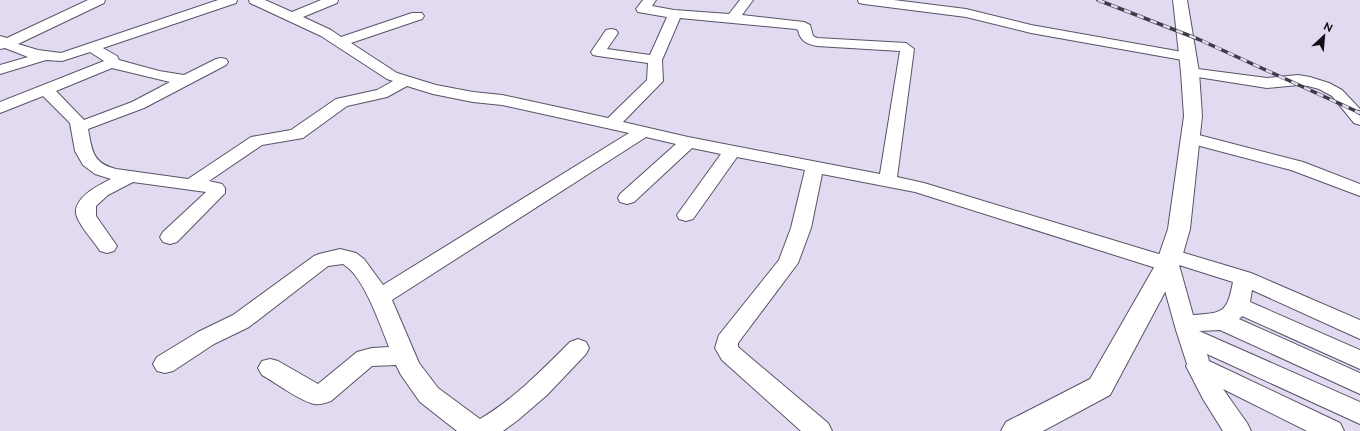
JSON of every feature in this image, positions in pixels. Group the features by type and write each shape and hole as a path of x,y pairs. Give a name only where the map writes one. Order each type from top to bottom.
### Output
{"main road":[{"path":"1016,431 1100,387 1170,260 1179,229 1193,116 1189,65 1180,0"}],"street":[{"path":"2,43 99,0"},
{"path":"195,0 211,7"},
{"path":"2,43 45,56 62,57 231,0"},
{"path":"256,0 340,42 392,76 433,90 473,97 500,99 612,123 642,132 688,142 888,180 944,194 1170,260 1244,278 1360,330"},
{"path":"292,17 332,0"},
{"path":"650,0 643,9 674,14 733,18 803,26 805,28 806,38 817,42 893,44 906,47 901,100 888,180"},
{"path":"733,18 747,0"},
{"path":"864,0 966,13 1267,83 1298,80 1310,82 1324,86 1337,93 1360,120"},
{"path":"612,123 655,81 655,60 674,14"},
{"path":"340,42 417,16"},
{"path":"611,33 598,52 655,60"},
{"path":"92,47 112,60 111,63"},
{"path":"0,70 45,56"},
{"path":"79,127 138,105 221,62"},
{"path":"0,108 111,63 132,67 164,77 186,80"},
{"path":"196,186 194,184 195,182 201,177 257,141 297,134 342,102 382,94 404,81"},
{"path":"46,90 77,121 82,150 89,161 99,168 112,173 186,185 212,187 217,190 212,197 170,237"},
{"path":"380,297 642,132"},
{"path":"1191,138 1297,166 1360,190"},
{"path":"627,198 688,142"},
{"path":"686,215 732,150"},
{"path":"815,167 799,236 792,256 727,341 726,348 730,354 819,431"},
{"path":"106,246 86,216 87,204 102,191 131,176"},
{"path":"165,364 206,338 241,321 321,261 331,257 342,256 353,260 380,297 409,368 429,395 476,431"},
{"path":"1170,260 1198,366 1223,413 1238,431"},
{"path":"1188,331 1222,321 1239,306 1244,278"},
{"path":"1239,306 1360,360"},
{"path":"1222,321 1360,384"},
{"path":"1188,331 1360,413"},
{"path":"482,431 513,411 532,395 578,348"},
{"path":"270,368 315,394 322,394 365,359 372,357 404,356"},
{"path":"1198,366 1331,431"}],"railway":[{"path":"1098,0 1198,39 1360,113 1358,112"}]}
